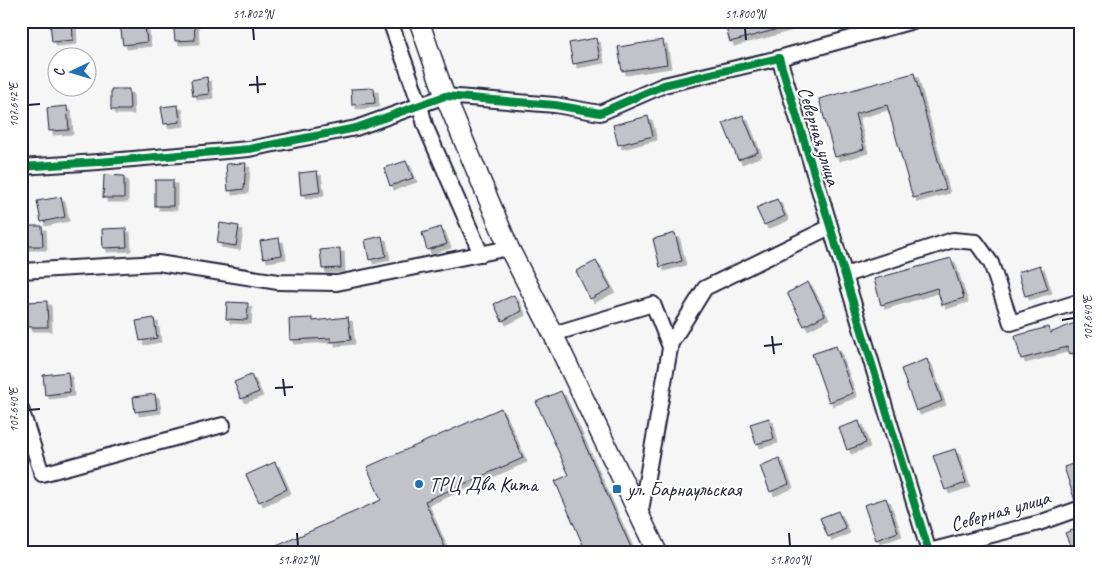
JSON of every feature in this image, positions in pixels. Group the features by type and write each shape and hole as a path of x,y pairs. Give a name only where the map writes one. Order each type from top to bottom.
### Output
{"street":[{"path":"390,21 420,105 425,125 481,254"},
{"path":"420,21 445,96 509,248 657,552"},
{"path":"21,167 249,149 356,128 445,96 555,105 600,113 664,85 779,58 913,21"},
{"name":"Северная улица","path":"779,58 929,552 1039,523 1081,508"},
{"path":"640,516 671,343 705,288 830,227"},
{"path":"845,275 953,240 976,242 991,264 1011,323 1081,301"},
{"path":"21,271 158,263 278,282 337,283 509,248"},
{"path":"552,334 653,304 670,347"},
{"path":"21,408 42,474 223,425"}],"building":[{"path":"72,21 73,40 52,42 50,22"},
{"path":"144,21 147,42 123,45 120,24"},
{"path":"173,21 194,21 195,40 175,41"},
{"path":"724,21 792,21 793,25 730,42"},
{"path":"596,38 600,59 573,64 569,43"},
{"path":"663,40 667,64 622,71 618,47"},
{"path":"914,73 946,189 913,198 887,105 855,114 864,149 835,157 819,99"},
{"path":"207,77 209,94 193,96 191,80"},
{"path":"374,88 375,103 352,105 351,89"},
{"path":"111,89 129,89 130,110 111,110"},
{"path":"178,105 180,122 164,124 161,107"},
{"path":"67,106 69,130 49,131 47,108"},
{"path":"743,115 758,152 738,160 723,123"},
{"path":"648,116 653,136 618,145 613,125"},
{"path":"406,161 413,178 390,186 384,168"},
{"path":"246,163 244,189 228,191 226,164"},
{"path":"317,171 320,192 301,195 299,173"},
{"path":"104,175 124,176 124,198 103,198"},
{"path":"155,180 173,180 173,206 155,206"},
{"path":"61,197 65,217 41,222 37,201"},
{"path":"777,199 785,216 764,225 756,208"},
{"path":"220,223 239,226 236,246 217,243"},
{"path":"25,226 42,226 43,246 25,246"},
{"path":"441,227 447,244 427,250 422,233"},
{"path":"126,228 127,247 103,248 102,229"},
{"path":"675,233 682,261 660,267 653,239"},
{"path":"382,236 386,256 369,260 365,240"},
{"path":"279,238 282,255 263,258 260,241"},
{"path":"340,248 341,268 322,269 320,250"},
{"path":"951,258 964,298 942,305 937,288 881,305 874,279"},
{"path":"596,261 611,288 590,299 576,271"},
{"path":"1040,265 1048,289 1025,296 1018,272"},
{"path":"808,282 825,315 804,326 787,293"},
{"path":"514,295 522,311 502,321 494,304"},
{"path":"47,301 48,327 28,327 27,302"},
{"path":"227,302 248,303 247,320 226,319"},
{"path":"348,317 351,340 331,342 331,338 290,340 289,319 313,318 313,321"},
{"path":"154,318 157,338 140,341 136,321"},
{"path":"1077,322 1081,332 1081,350 1070,354 1067,347 1021,359 1015,336 1048,327 1050,333"},
{"path":"836,346 853,393 829,402 812,354"},
{"path":"927,359 942,401 916,411 901,369"},
{"path":"68,372 70,392 45,395 43,375"},
{"path":"251,375 259,392 241,399 234,382"},
{"path":"561,391 633,552 586,552 555,481 569,475 536,402"},
{"path":"155,394 157,409 135,412 133,397"},
{"name":"ТРЦ Два Кита","path":"501,408 523,458 425,501 447,552 263,552 381,500 367,467"},
{"path":"769,418 774,439 756,444 750,424"},
{"path":"859,421 866,443 847,450 839,428"},
{"path":"955,449 966,483 945,490 933,456"},
{"path":"779,458 789,484 770,492 760,466"},
{"path":"1081,461 1081,499 1075,501 1064,467"},
{"path":"275,462 287,489 259,502 246,475"},
{"path":"886,498 898,532 876,540 864,505"},
{"path":"838,511 846,529 828,537 820,518"},
{"path":"1081,527 1081,552 1073,552 1065,533"}],"cycle path":[{"path":"21,167 249,149 356,128 445,96 555,105 600,113 664,85 779,58 929,552"}],"place":[{"name":"ТРЦ Два Кита","path":"419,484"},
{"name":"ул. Барнаульская","path":"617,489"}]}
